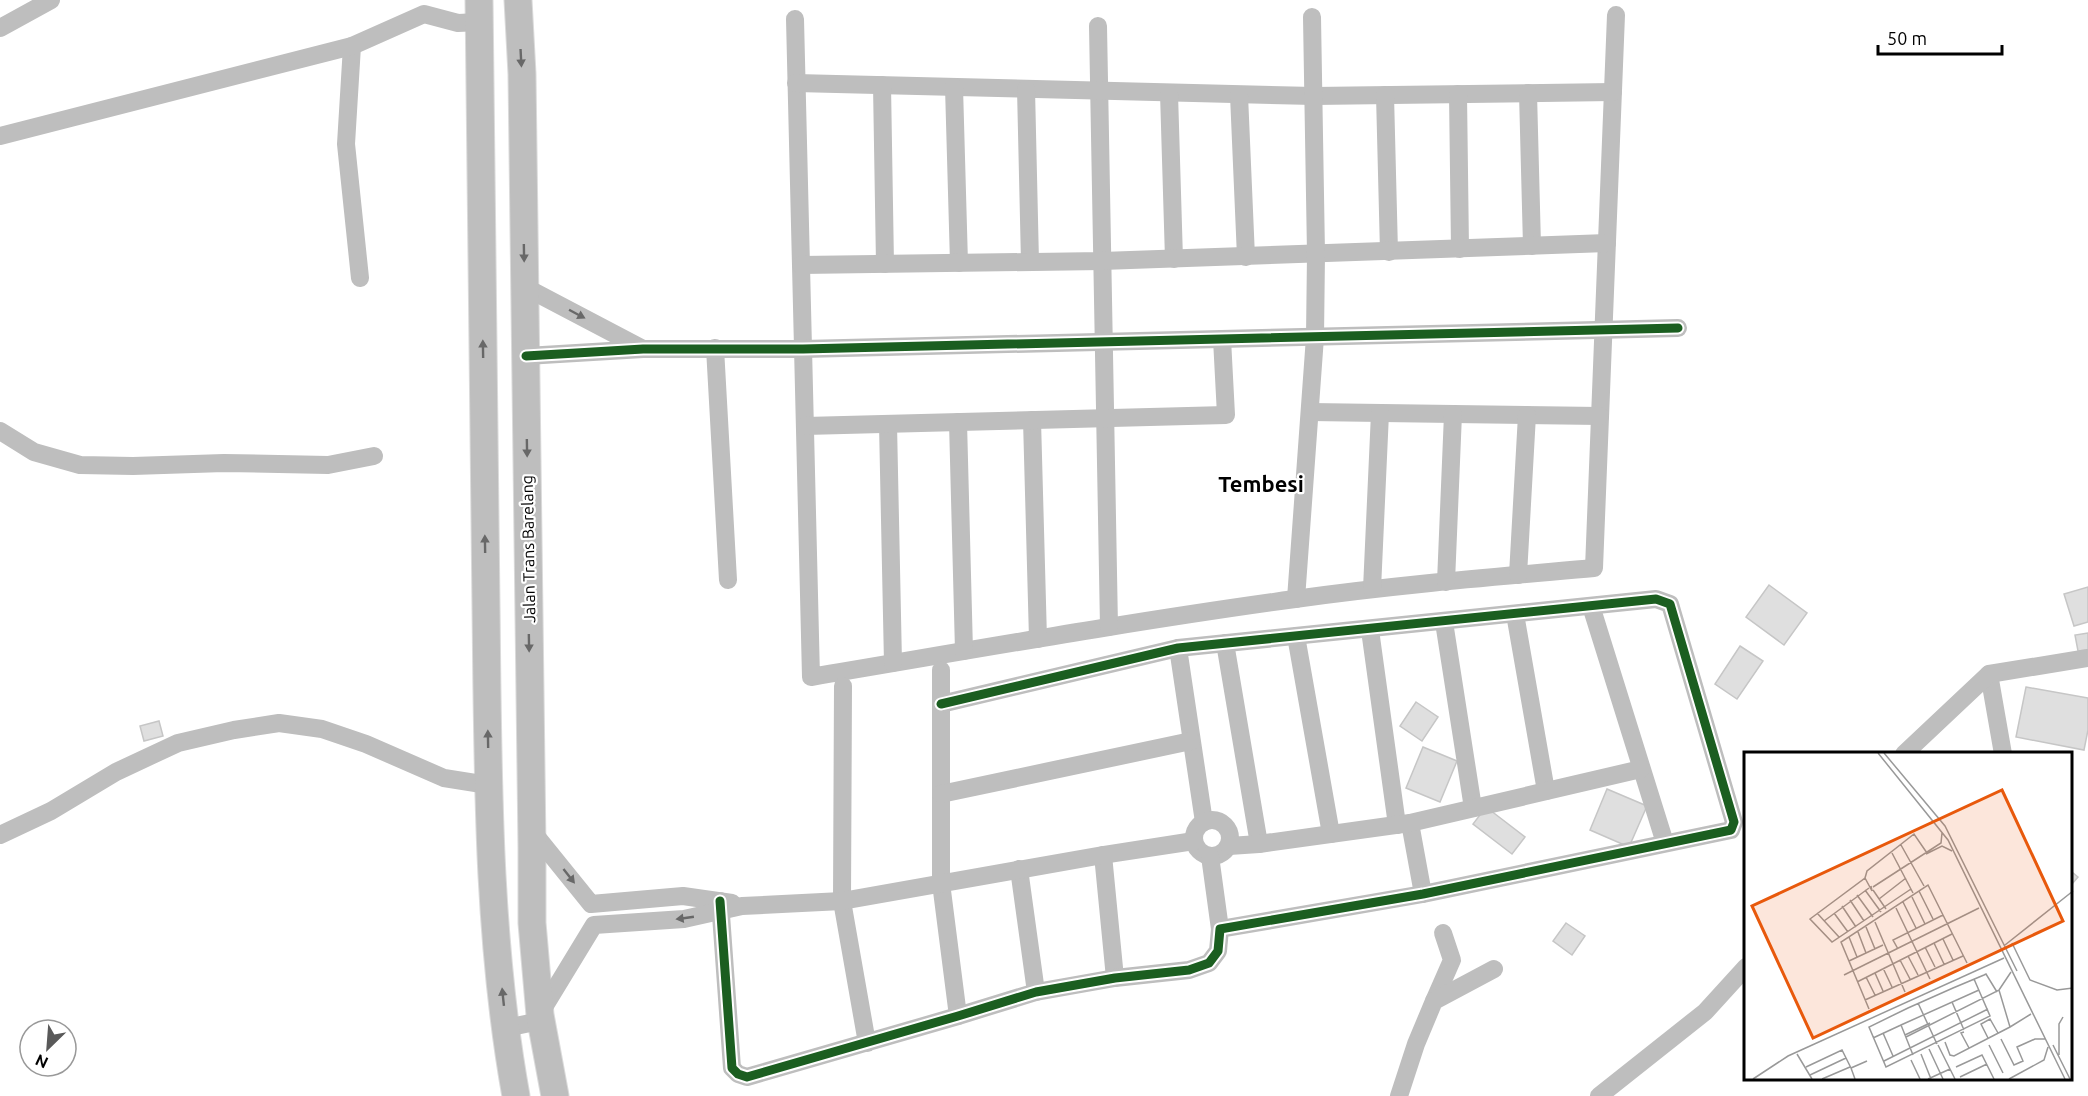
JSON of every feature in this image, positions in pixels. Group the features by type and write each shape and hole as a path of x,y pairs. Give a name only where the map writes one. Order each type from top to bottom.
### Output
{"highway":[{"name":"Jalan Trans Barelang","path":"518,0 522,74 532,923 540,1016 555,1096"},
{"path":"479,11 488,785 498,948 516,1096"}],"street":[{"path":"0,28 51,0"},
{"path":"0,136 352,46 422,7 458,23 479,11"},
{"path":"795,19 811,677 1109,627 1296,599 1372,589 1593,568 1616,15"},
{"path":"1296,599 1314,337 1316,254 1312,17"},
{"path":"1098,26 1109,627"},
{"path":"352,46 346,144 360,278"},
{"path":"796,83 1314,96 1613,92"},
{"path":"882,85 885,264"},
{"path":"954,87 959,263"},
{"path":"1026,89 1030,262"},
{"path":"1169,93 1174,259"},
{"path":"1528,93 1532,246"},
{"path":"1239,94 1246,256"},
{"path":"1458,94 1461,249"},
{"path":"1385,95 1389,252"},
{"path":"801,265 1102,261 1607,243"},
{"path":"525,287 643,349"},
{"path":"526,356 643,349 803,349 1678,328"},
{"path":"805,426 1226,416 1222,339"},
{"path":"715,348 728,580"},
{"path":"1310,412 1600,416"},
{"path":"1372,589 1380,413"},
{"path":"1446,582 1453,414"},
{"path":"1518,575 1527,415"},
{"path":"1032,420 1038,639"},
{"path":"958,422 964,651"},
{"path":"888,424 893,663"},
{"path":"0,431 34,452 80,465 224,463 328,465 374,456"},
{"path":"941,704 1178,648 1656,599 1670,604 1734,822 1731,830 1423,894 1220,930"},
{"path":"1591,606 1665,843"},
{"path":"1515,614 1546,791"},
{"path":"1444,622 1473,808"},
{"path":"1370,630 1403,824 1423,894"},
{"path":"1296,636 1331,834"},
{"path":"1225,643 1259,844"},
{"path":"1178,648 1204,822"},
{"path":"1906,752 1989,675 2088,658"},
{"path":"940,670 942,883 958,1016"},
{"path":"1989,675 2003,752"},
{"path":"843,686 842,901 867,1043"},
{"path":"0,835 51,811 116,772 178,743 234,730 279,723 322,729 366,744 444,778 488,785"},
{"path":"941,794 1191,741"},
{"path":"1229,846 1403,824 1641,769"},
{"path":"1215,820 1225,825 1230,835 1229,846 1221,854 1210,856 1200,851 1194,841 1196,830 1204,822 1215,820"},
{"path":"506,1028 535,1022 594,925 591,904 532,831"},
{"path":"594,925 684,919 720,907 842,901 1019,869 1194,841"},
{"path":"1103,855 1115,978"},
{"path":"720,907 732,1068 738,1074 747,1077 1036,992 1115,978 1189,970 1209,963 1218,951 1220,930 1210,856"},
{"path":"1019,869 1036,992"},
{"path":"591,904 683,896 720,907"},
{"path":"1400,1096 1416,1044 1452,960 1443,933"},
{"path":"1434,1001 1494,969"},
{"path":"1599,1096 1705,1012 1744,969"}],"building":[{"path":"1769,585 1807,613 1784,645 1746,617"},
{"path":"2088,587 2088,622 2074,626 2064,594"},
{"path":"2088,633 2088,650 2078,651 2075,635"},
{"path":"1740,646 1763,661 1737,699 1715,684"},
{"path":"2026,687 2088,698 2088,730 2084,750 2016,737"},
{"path":"1416,702 1438,717 1422,741 1400,726"},
{"path":"159,721 163,736 144,741 140,726"},
{"path":"1423,747 1457,761 1440,802 1406,788"},
{"path":"1607,789 1647,806 1629,847 1590,830"},
{"path":"1486,807 1525,837 1512,854 1473,824"},
{"path":"2073,873 2078,877 2073,883"},
{"path":"1566,923 1585,936 1572,955 1553,941"}],"cycle path":[{"path":"526,356 643,349 803,349 1678,328"},
{"path":"720,901 732,1068 738,1074 747,1077 1036,992 1115,978 1189,970 1209,963 1218,951 1220,929 1423,894 1731,830 1734,822 1670,604 1656,599 1178,648 941,704"}],"district":[{"name":"Tembesi","path":"1261,484"}]}
